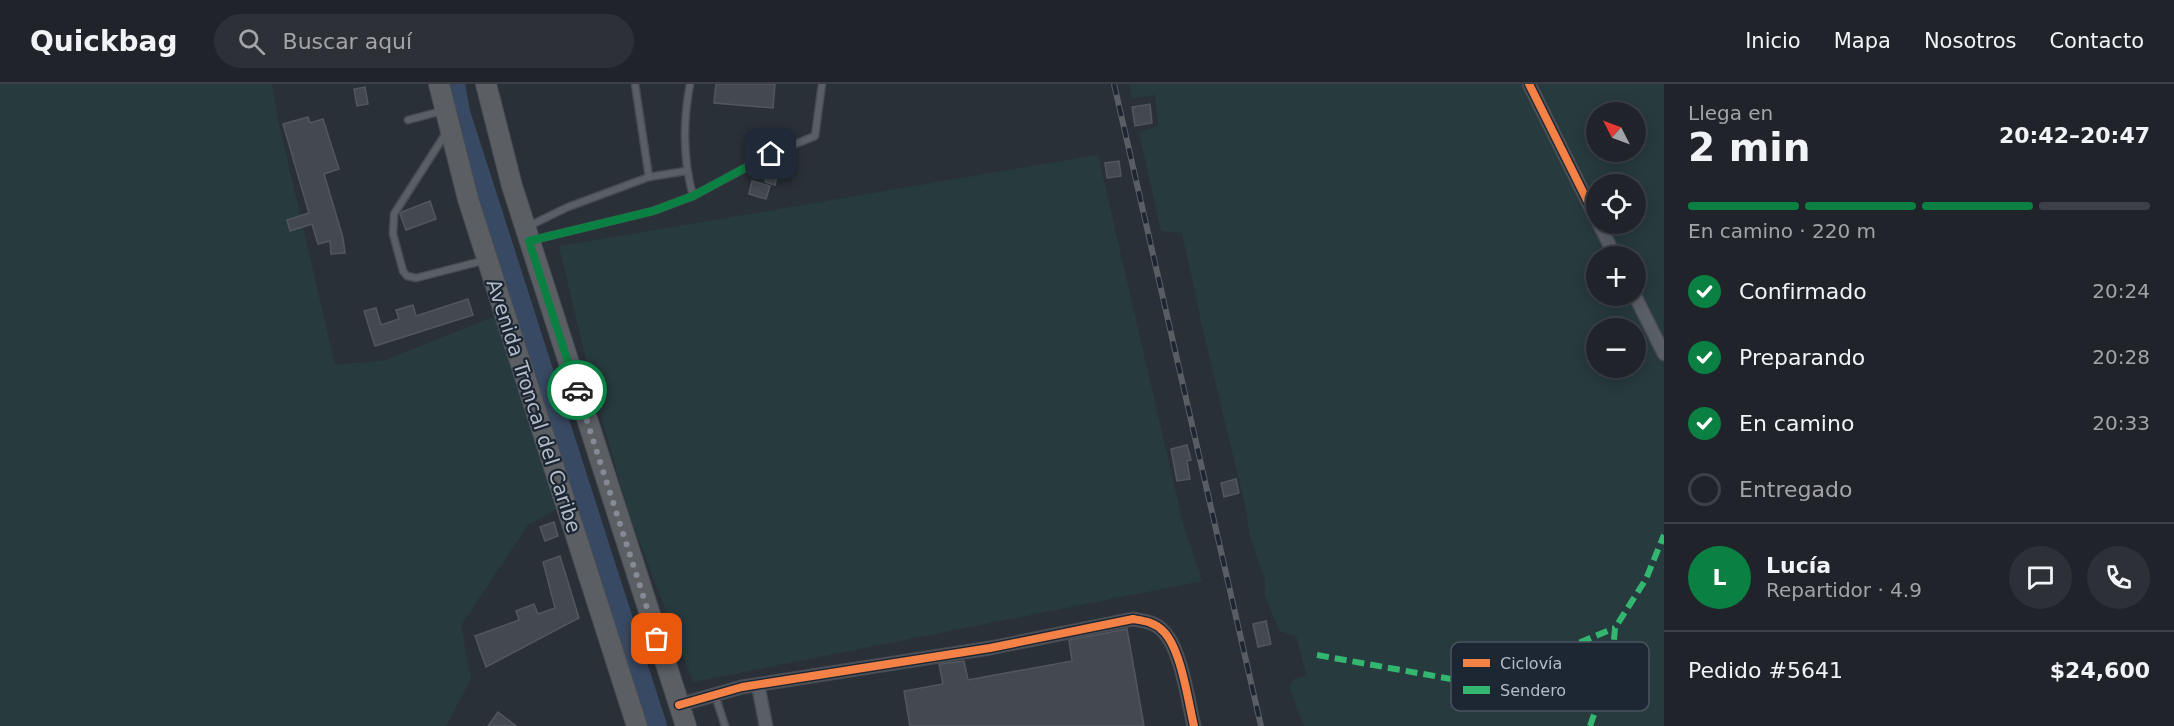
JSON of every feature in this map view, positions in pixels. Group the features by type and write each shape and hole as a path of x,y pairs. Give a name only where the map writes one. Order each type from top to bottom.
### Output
{"highway":[{"name":"Avenida Troncal del Caribe","path":"439,84 468,199 637,726"},
{"path":"486,84 527,235 686,726"}],"street":[{"path":"1529,84 1586,198"},
{"path":"1640,306 1664,354"},
{"path":"679,705 715,693 990,648 1132,619 1152,623 1163,630 1174,644 1194,726"},
{"path":"758,685 766,726"}],"lane":[{"path":"635,84 649,177"},
{"path":"690,84 685,110 686,171 693,196"},
{"path":"527,235 634,217 693,196 771,154 815,136 822,84"},
{"path":"408,120 448,119"},
{"path":"448,119 394,214 393,234 403,271 407,276 416,278 487,260"},
{"path":"527,235 568,207 649,177 686,171"},
{"path":"715,693 725,726"}],"green space":[{"path":"0,84 272,84 278,120 335,365 385,360 496,316 557,509 528,525 461,625 471,679 446,726 0,726"},
{"path":"1129,84 1664,84 1664,726 1304,726 1289,687 1294,679 1307,676 1296,636 1279,631 1265,596 1265,580 1250,537 1246,509 1182,233 1161,231 1139,132 1158,126 1155,95 1132,98"},
{"path":"1098,155 1183,524 1202,581 693,682 629,514 591,381 559,246"}],"building":[{"path":"716,84 775,84 773,108 714,103"},
{"path":"365,87 368,104 357,106 354,89"},
{"path":"1150,104 1152,123 1135,126 1132,107"},
{"path":"308,117 310,123 323,119 339,169 324,174 343,238 345,253 331,254 330,241 318,244 312,224 290,231 287,220 309,213 283,124"},
{"path":"1119,161 1121,176 1107,178 1105,163"},
{"path":"769,165 779,168 775,185 765,182"},
{"path":"752,181 770,186 766,199 749,194"},
{"path":"430,201 436,219 406,230 400,214"},
{"path":"468,299 473,315 375,346 364,311 376,308 381,325 399,319 396,310 413,305 416,316"},
{"path":"1187,445 1191,460 1187,461 1190,479 1177,481 1171,449"},
{"path":"1236,479 1239,493 1224,497 1221,483"},
{"path":"554,522 558,536 545,541 540,527"},
{"path":"560,556 579,618 486,667 475,636 519,620 516,611 534,604 538,614 555,608 543,562"},
{"path":"1266,621 1271,644 1258,647 1253,624"},
{"path":"1127,629 1144,726 910,726 904,691 943,684 939,664 964,661 968,680 1072,661 1069,640"},
{"path":"498,712 516,726 488,726"}],"waterway":[{"path":"454,84 459,112 656,726"}],"railway":[{"path":"1114,84 1261,726"}],"marked path":[{"path":"1614,642 1615,628 1646,579 1664,535"},
{"path":"1581,642 1615,628"},
{"path":"1317,655 1451,679"},
{"path":"1590,726 1595,711"}],"cycle path":[{"path":"1529,84 1586,198"},
{"path":"679,705 742,687 990,648 1133,619 1149,622 1163,631 1169,639 1179,662 1194,726"}],"way so far":[{"path":"577,390 657,639"}],"route":[{"path":"577,390 529,241 653,211 693,196 771,154"}]}
